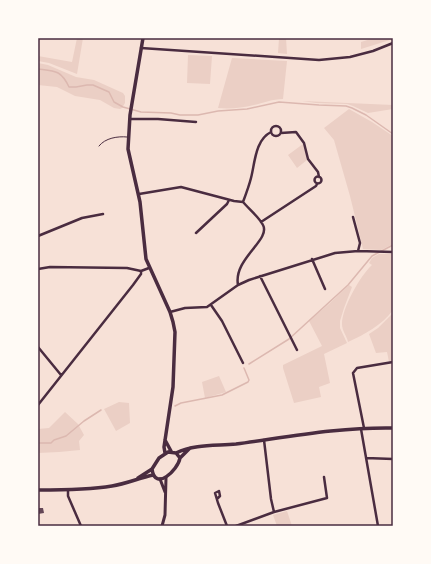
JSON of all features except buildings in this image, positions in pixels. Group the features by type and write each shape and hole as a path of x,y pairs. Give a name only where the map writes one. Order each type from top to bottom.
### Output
{"main road":[{"path":"143,38 130,117 128,154 139,194 145,252 149,268 170,312 173,322 175,349 173,387 164,447 165,453"},
{"path":"176,453 191,448 362,428 393,428"},
{"path":"165,440 171,451 176,453 180,458"},
{"path":"152,469 154,475 160,479 166,478 177,465 180,458 191,448"},
{"path":"137,478 152,469 154,464 165,453 171,451"},
{"path":"38,490 68,490 114,486 137,478 154,475"}],"street":[{"path":"141,48 318,60 345,58 373,51 393,43"},
{"path":"130,117 196,122"},
{"path":"242,202 251,178 260,144 267,134 271,132 272,128 276,126 280,128 280,133"},
{"path":"261,222 321,181 318,172 308,159 304,143 296,132 280,133 275,136 271,132"},
{"path":"317,185 314,179 315,177 319,177"},
{"path":"139,194 181,187 242,202 264,226 264,232 263,237 244,260 237,278 238,285"},
{"path":"196,233 227,204 229,200"},
{"path":"38,236 82,218 103,214"},
{"path":"353,217 360,243 358,250"},
{"path":"170,312 185,308 203,308 211,305 238,285 260,276 288,269 312,259 335,253 358,250 393,252"},
{"path":"312,259 325,289"},
{"path":"38,269 50,267 127,268 141,271 149,268"},
{"path":"38,405 133,285 141,274 141,271"},
{"path":"260,276 297,350"},
{"path":"211,305 222,321 243,363"},
{"path":"38,347 61,375"},
{"path":"378,526 353,373 355,370 362,367 393,362"},
{"path":"264,440 274,512"},
{"path":"366,458 393,459"},
{"path":"236,526 274,512 327,498 324,477"},
{"path":"162,526 165,515 166,478"},
{"path":"160,479 165,492"},
{"path":"68,490 68,496 81,526"},
{"path":"217,499 227,526"}],"lane":[{"path":"99,146 102,142 121,136 128,138"}],"shaded area":[{"path":"77,38 83,38 77,74 49,63 38,61 38,56 72,62"},
{"path":"279,38 286,38 287,54 278,53"},
{"path":"374,38 393,39 361,49 361,42"},
{"path":"188,55 212,56 210,84 187,83"},
{"path":"232,58 287,61 283,99 272,100 240,108 218,108"},
{"path":"38,63 48,65 76,77 94,80 123,93 125,96 125,103 120,109 114,108 100,100 75,96 57,87 38,85"},
{"path":"302,101 393,105 393,109 368,113 347,104"},
{"path":"349,109 393,136 393,244 381,250 363,249 334,140 324,128"},
{"path":"303,144 307,160 297,168 288,155"},
{"path":"379,254 393,254 393,310 383,321 367,333 348,342 342,324 348,301 357,284 372,265 369,263 372,258"},
{"path":"349,285 352,287 340,321 340,328 347,343 324,354 330,383 319,387 321,397 294,403 283,365 322,346 309,321"},
{"path":"393,313 393,361 389,362 387,352 376,353 369,334 378,328"},
{"path":"219,376 226,392 205,398 202,382"},
{"path":"119,402 129,403 130,423 116,431 104,409"},
{"path":"65,412 78,424 84,435 79,441 80,450 38,453 38,429 49,428"},
{"path":"287,511 292,526 277,526 273,515"}],"waterway":[{"path":"38,69 57,72 63,77 69,87 93,85 109,92 114,102 123,107 141,112 198,115 218,111 247,109 279,102 346,106 366,115 393,134"},
{"path":"249,364 289,339 348,285 372,256 393,245"},
{"path":"175,406 181,403 222,395 248,382 249,380 244,368"},
{"path":"38,443 51,443 54,440 66,436 84,421 101,410"}]}
